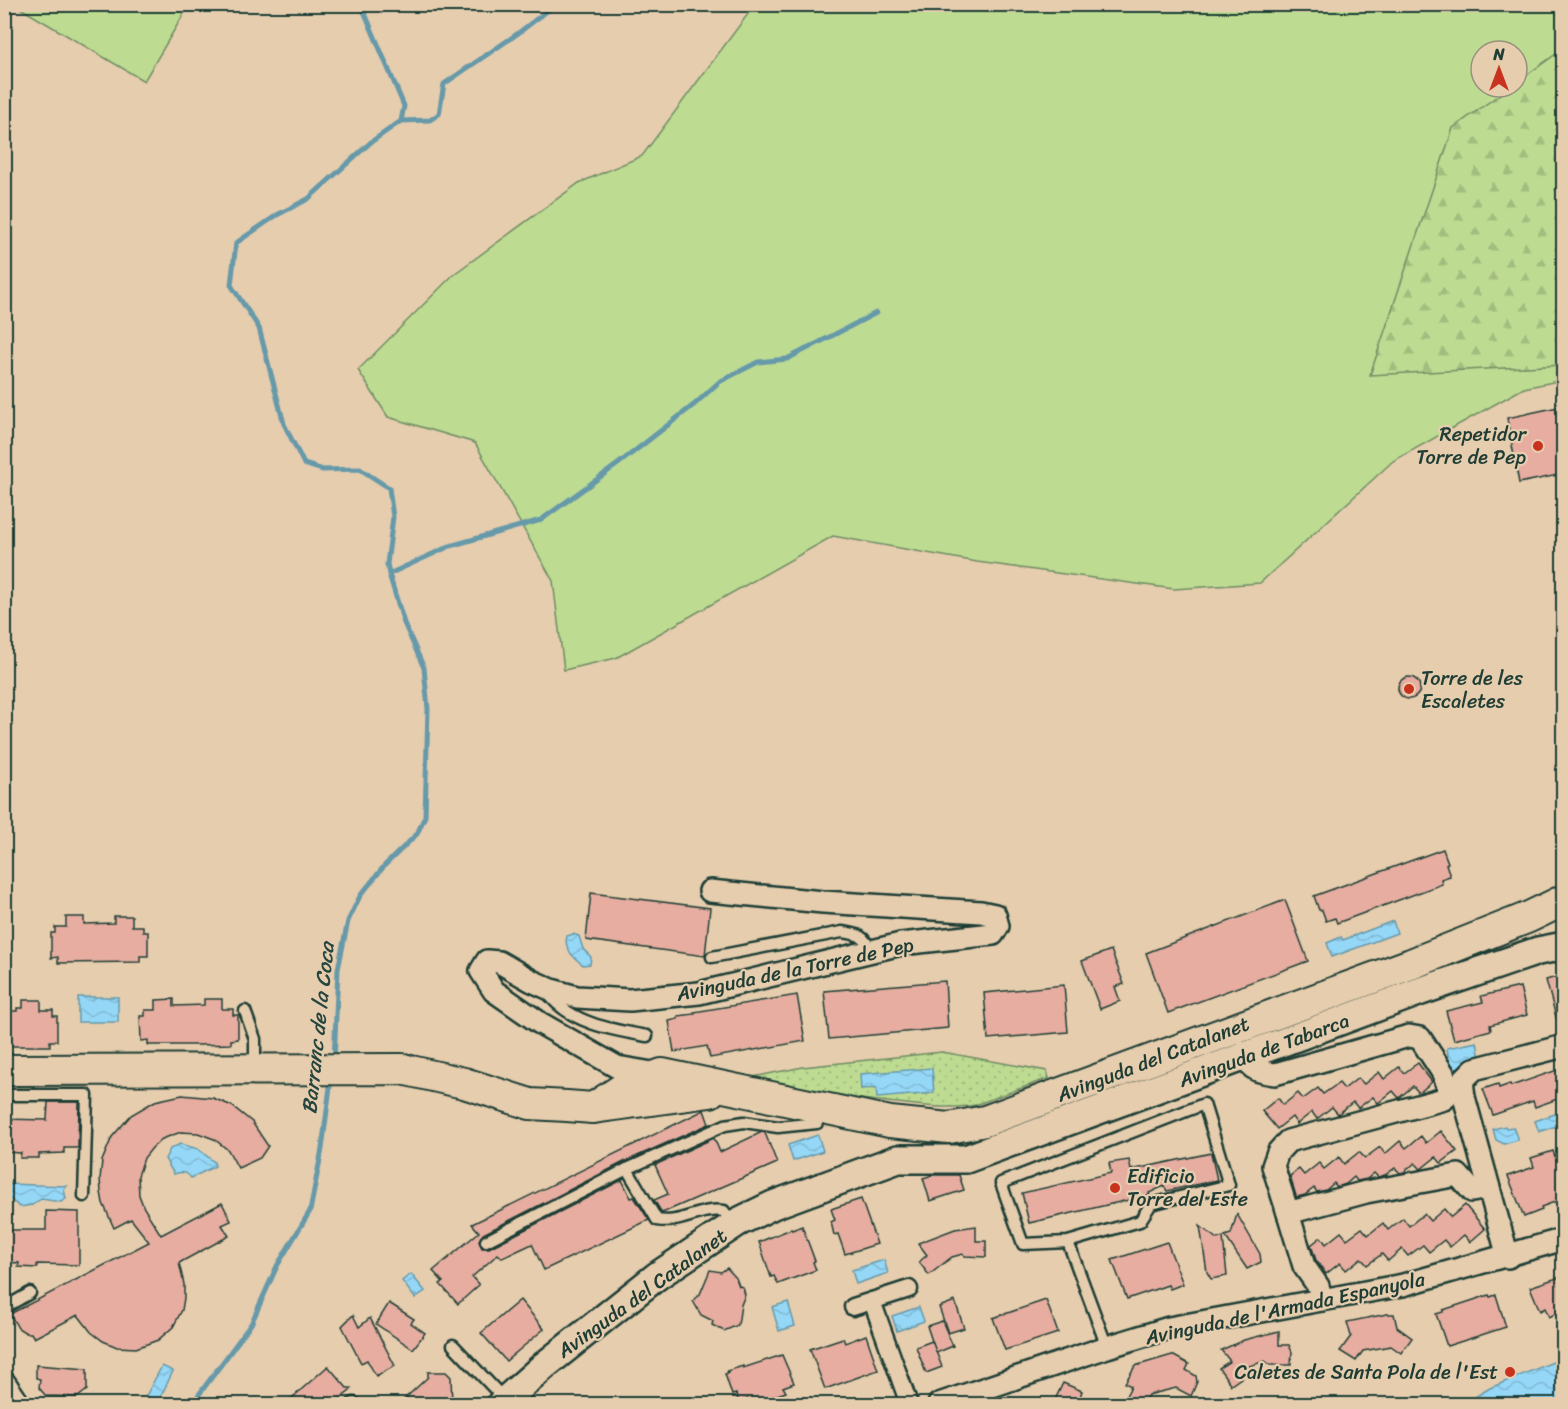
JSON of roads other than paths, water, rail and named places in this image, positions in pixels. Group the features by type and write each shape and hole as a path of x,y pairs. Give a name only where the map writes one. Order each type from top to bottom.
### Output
{"main road":[{"name":"Avinguda del Catalanet","path":"662,1074 890,1122 949,1128 985,1121 1411,964 1529,917 1563,900"},
{"name":"Avinguda del Catalanet","path":"4,1070 402,1070 464,1083 530,1104 593,1108 728,1089"},
{"path":"593,1108 622,1089 662,1074"}],"street":[{"name":"Avinguda de la Torre de Pep","path":"662,1074 617,1067 559,1034 494,991 481,971 487,961 499,962 552,990 577,997 630,1000 699,993 901,944 993,934 998,926 995,915 981,912 824,902 710,891"},
{"name":"Avinguda de Tabarca","path":"966,1159 1421,991 1538,951 1563,946"},
{"path":"1245,1057 1249,1066 1258,1072 1275,1074 1409,1036 1420,1038 1443,1073 1449,1090 1444,1099 1288,1141 1278,1152 1273,1166 1304,1266 1318,1286 1322,1300"},
{"path":"1508,1257 1464,1097 1462,1081 1474,1069 1563,1046"},
{"name":"Avinguda del Catalanet","path":"503,1402 545,1365 657,1276 735,1224 772,1205 898,1159 966,1159"},
{"path":"1288,1213 1366,1192 1458,1175 1472,1191 1489,1188"},
{"name":"Avinguda de l'Armada Espanyola","path":"939,1404 1169,1328 1403,1286 1563,1239"},
{"path":"853,1307 909,1289"},
{"path":"872,1300 909,1404"},
{"path":"4,1382 19,1404"}],"lane":[{"path":"712,957 842,932 857,934 867,941 871,951"},
{"path":"552,990 549,996 566,1012 606,1028 647,1036"},
{"path":"245,1011 265,1071"},
{"path":"4,1095 87,1095 84,1196"},
{"path":"1204,1104 1229,1185 1151,1204 1140,1221 1068,1242 1023,1244 1001,1183 1204,1104"},
{"path":"486,1241 627,1169 724,1125 744,1122 778,1127 817,1123 821,1107"},
{"path":"627,1169 657,1220 667,1222 712,1209 724,1211 735,1224"},
{"path":"1068,1242 1107,1347"},
{"path":"4,1308 30,1293"},
{"path":"453,1346 503,1402"}],"water":[{"path":"1393,921 1397,933 1332,957 1327,943 1341,937 1343,940"},
{"path":"573,934 579,936 583,949 591,957 590,964 583,965 568,949 567,936"},
{"path":"78,997 118,997 118,1022 78,1022"},
{"path":"1477,1042 1480,1059 1464,1062 1457,1069 1450,1068 1447,1048"},
{"path":"932,1068 934,1093 877,1098 876,1088 861,1089 860,1074"},
{"path":"1558,1113 1562,1124 1539,1132 1535,1121"},
{"path":"1505,1126 1506,1128 1513,1127 1518,1140 1504,1144 1496,1140 1493,1129"},
{"path":"818,1135 823,1151 793,1161 788,1145"},
{"path":"180,1144 198,1149 214,1162 215,1166 191,1178 183,1173 174,1174 165,1159 170,1149"},
{"path":"5,1184 67,1186 64,1189 66,1199 61,1202 41,1199 32,1205 20,1207 6,1196"},
{"path":"884,1260 888,1273 856,1284 852,1270"},
{"path":"411,1274 425,1291 415,1298 402,1281"},
{"path":"788,1302 795,1326 779,1331 772,1307"},
{"path":"919,1307 924,1321 897,1331 892,1316"},
{"path":"1563,1359 1563,1404 1463,1404 1490,1388"},
{"path":"162,1366 173,1371 158,1402 146,1396"}],"waterway":[{"name":"Barranc de la Coca","path":"334,1061 338,969 348,921 360,896 385,865 417,834 425,816 428,709 424,668 404,623 387,564 393,517 389,488 360,469 323,470 304,464 284,424 259,328 231,285 236,243 277,215 308,199 371,142 401,121 404,106 361,4"},
{"path":"401,121 430,120 439,114 444,84 556,4"},
{"path":"389,574 450,546 541,520 618,464 695,404 719,382 758,362 787,359 876,313"},
{"name":"Barranc de la Coca","path":"192,1404 251,1324 277,1266 310,1211 322,1149 331,1079"}],"place":[{"name":"Repetidor Torre de Pep","path":"1538,446"},
{"name":"Torre de les Escaletes","path":"1409,689"},
{"name":"Edificio Torre del Este","path":"1115,1188"},
{"name":"Caletes de Santa Pola de l'Est","path":"1510,1372"}]}
